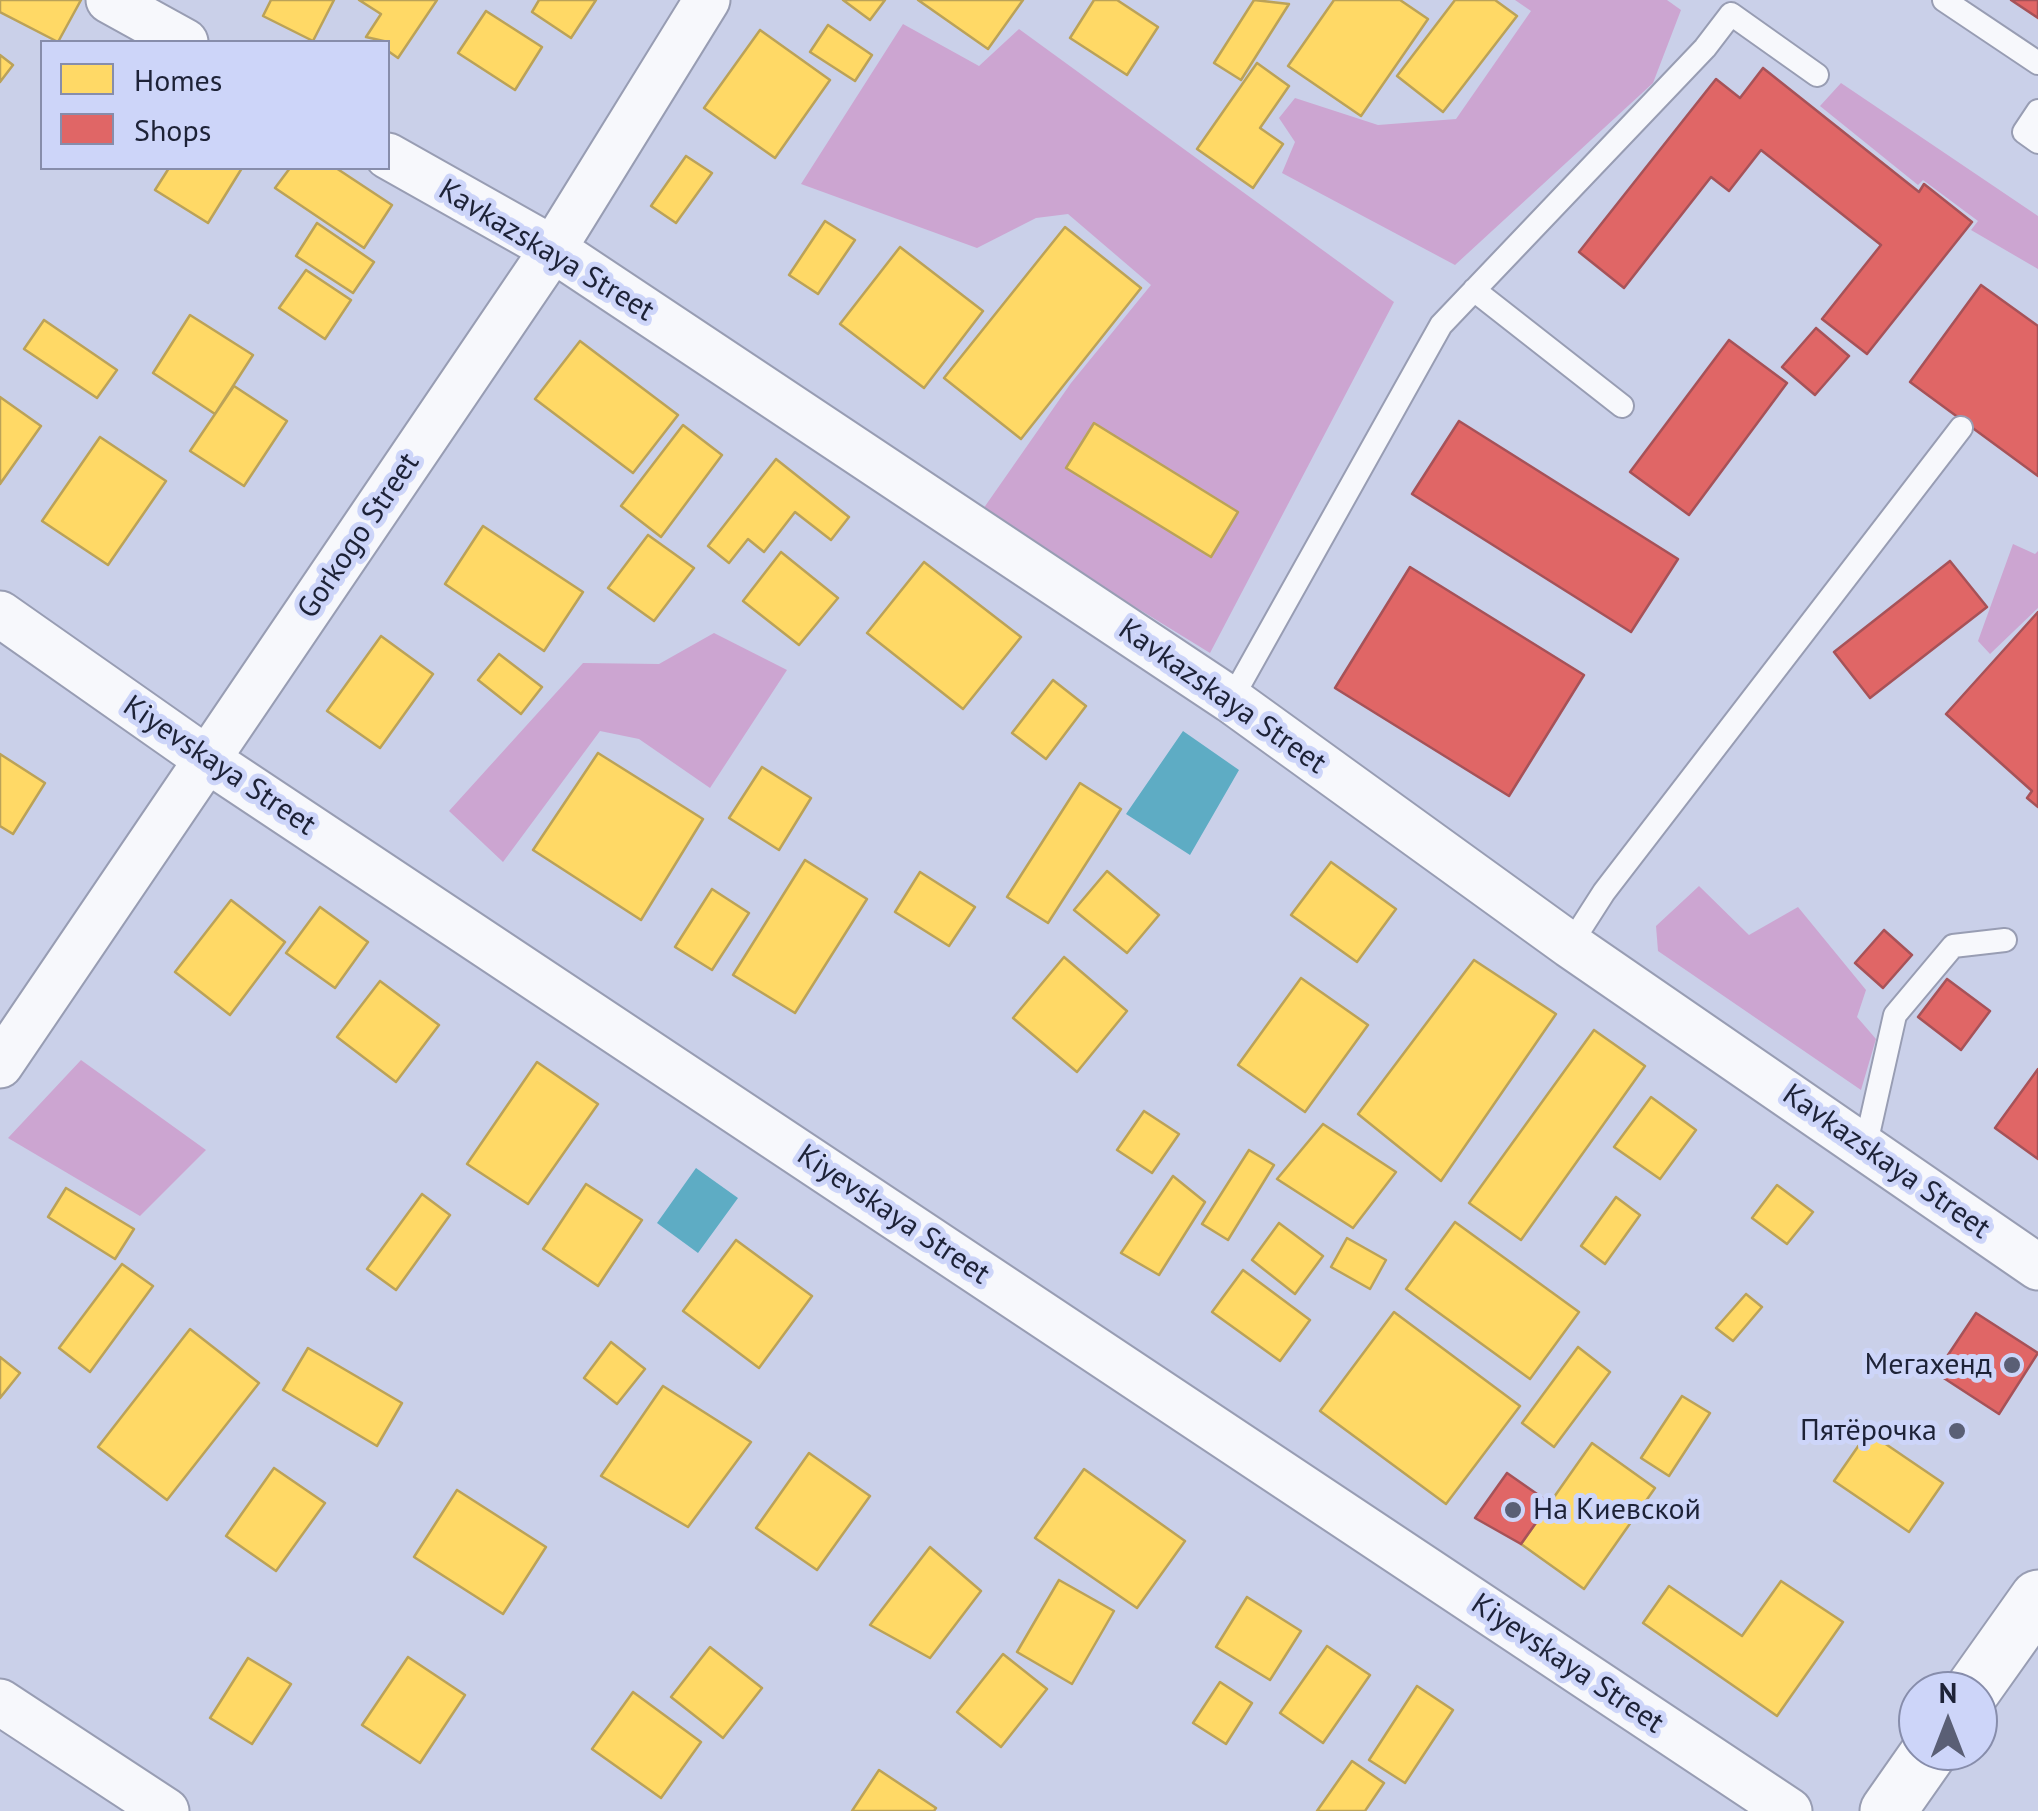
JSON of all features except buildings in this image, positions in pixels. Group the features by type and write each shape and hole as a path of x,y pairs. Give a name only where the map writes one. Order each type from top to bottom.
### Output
{"main road":[{"path":"1986,1671 2038,1598"},
{"path":"1888,1811 1916,1771"}],"street":[{"path":"110,0 181,40"},
{"name":"Gorkogo Street","path":"0,1066 553,250 708,0"},
{"name":"Kavkazskaya Street","path":"390,157 553,250 1231,700 1570,945 2038,1267"},
{"name":"Kiyevskaya Street","path":"0,614 208,760 1789,1811"},
{"path":"0,1702 166,1811"}],"lane":[{"path":"1944,0 2038,63"},
{"path":"1231,700 1442,325 1705,48 1731,14 1817,75"},
{"path":"2038,110 2024,132 2038,142"},
{"path":"1474,290 1622,406"},
{"path":"1570,945 1604,892 1961,428"},
{"path":"1865,1148 1895,1015 1953,946 2005,940"}],"shaded area":[{"path":"1515,0 1667,0 1681,10 1653,83 1455,265 1282,173 1295,142 1279,118 1295,98 1378,125 1456,119 1531,11"},
{"path":"903,24 979,66 1019,29 1394,302 1210,653 981,512 1071,383 1151,285 1068,214 1036,218 977,248 801,184"},
{"path":"1841,83 2038,216 2038,269 1971,230 1978,221 1923,180 1918,185 1820,106"},
{"path":"2013,544 2035,554 2038,551 2038,608 1990,654 1978,641"},
{"path":"714,633 787,670 710,788 639,739 600,731 503,862 449,811 583,663 659,664"},
{"path":"1699,886 1749,935 1798,907 1866,990 1857,1017 1876,1039 1861,1090 1658,951 1656,926"},
{"path":"81,1060 206,1150 140,1216 8,1138"}],"water":[{"path":"1183,731 1239,770 1190,855 1126,814"},
{"path":"696,1168 738,1198 698,1253 657,1223"}],"place":[{"name":"Мегахенд","path":"2012,1365"},
{"name":"Пятёрочка","path":"1957,1431"},
{"name":"На Киевской","path":"1513,1510"}]}
